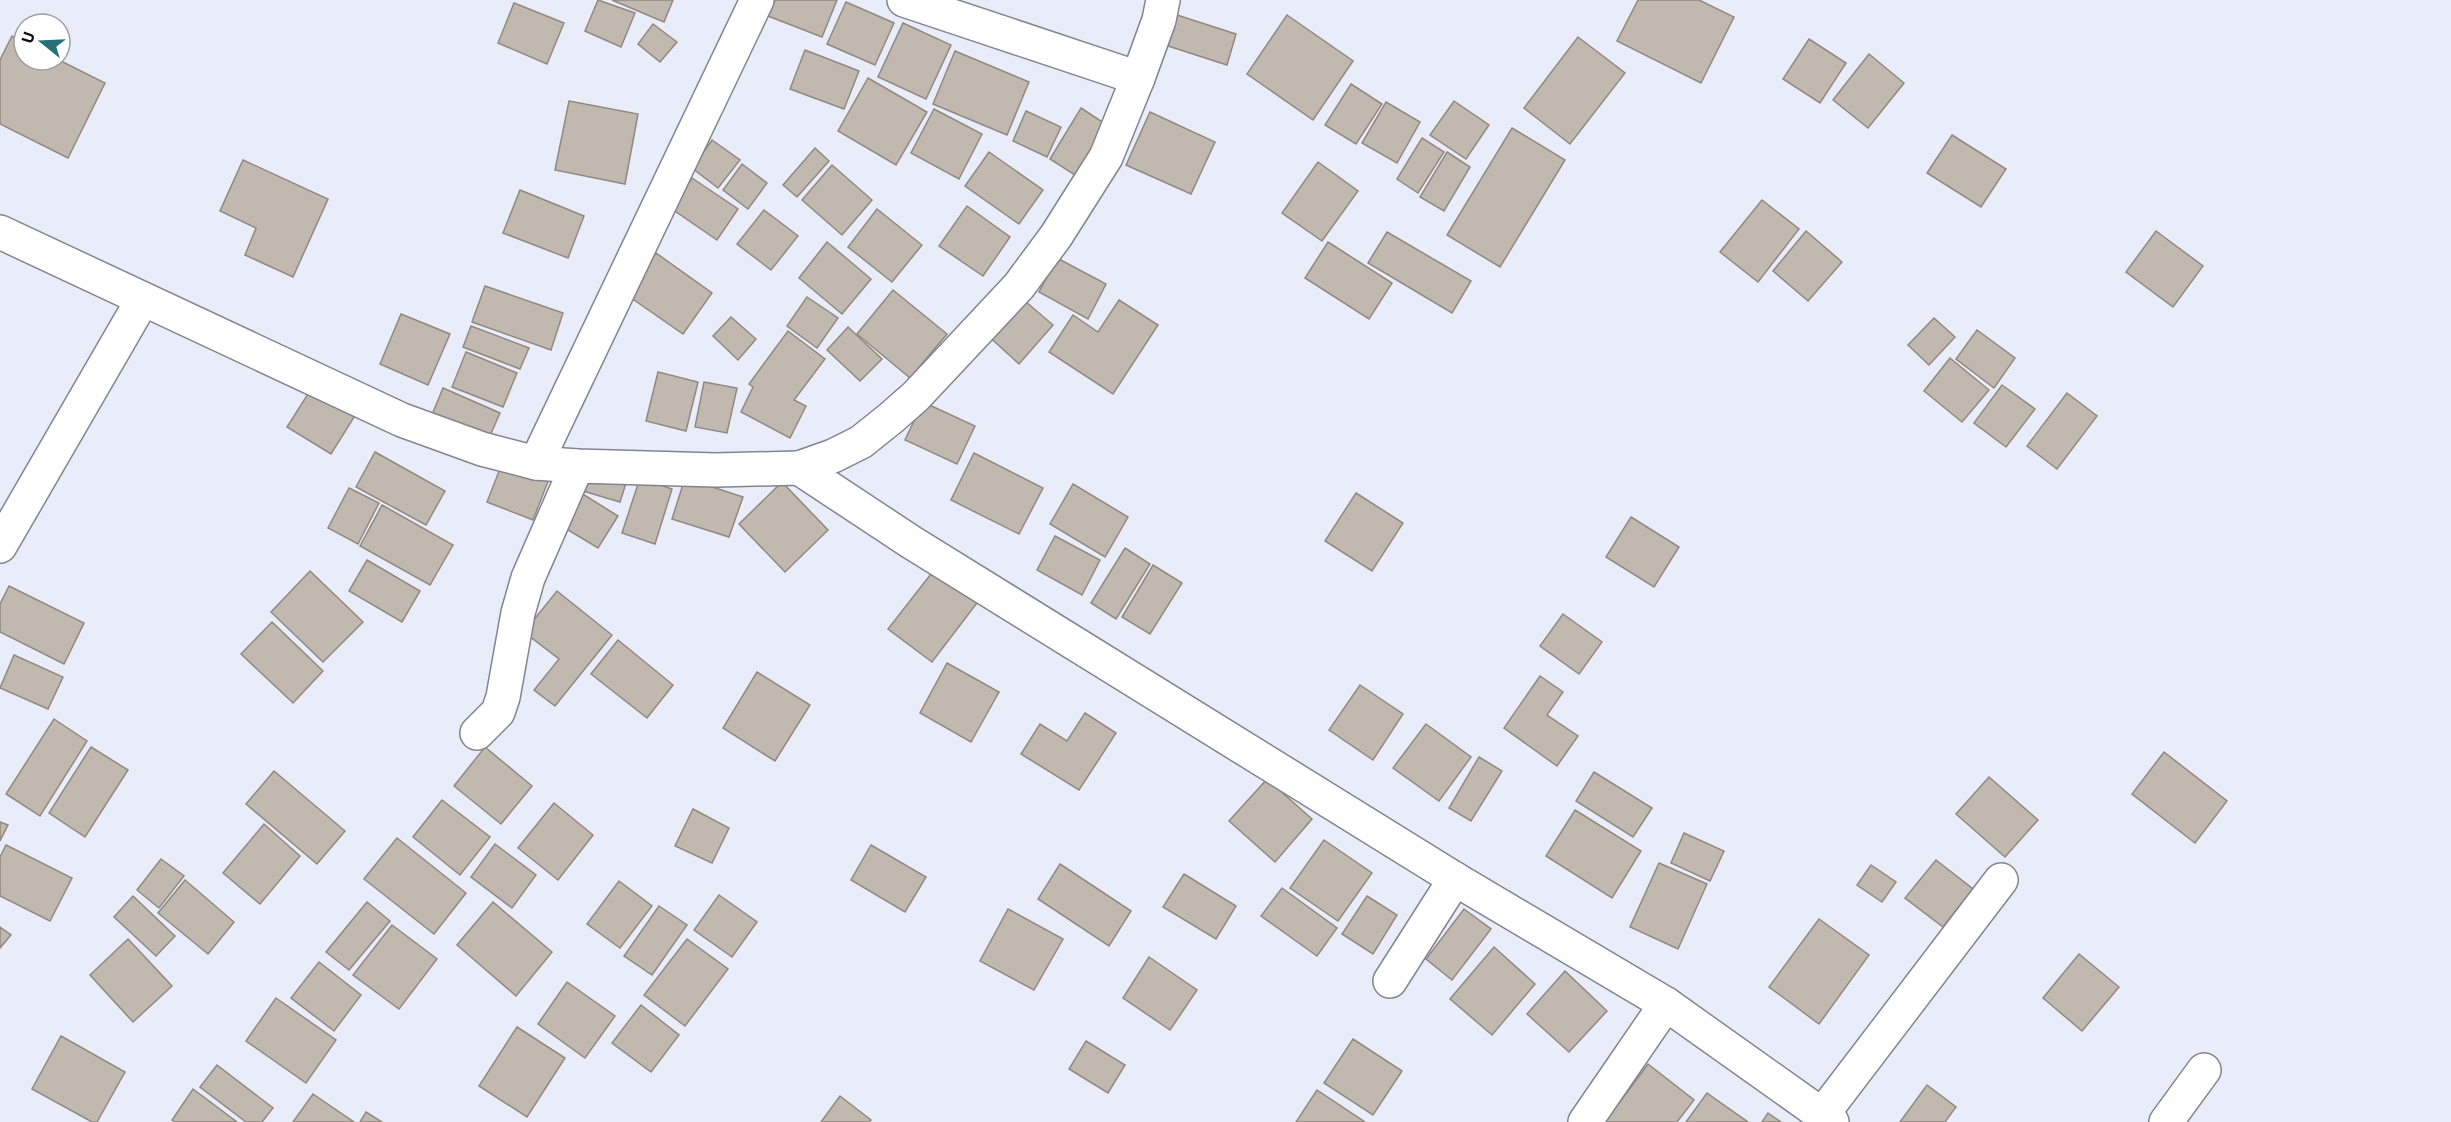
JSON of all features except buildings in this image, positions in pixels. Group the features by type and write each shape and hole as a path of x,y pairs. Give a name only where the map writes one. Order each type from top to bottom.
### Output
{"street":[{"path":"536,463 757,0"},
{"path":"904,0 1138,78"},
{"path":"0,232 402,420 482,449 536,463 576,466 716,470 799,468 833,456 861,441 891,418 916,396 1019,286 1056,236 1106,157 1138,78 1159,20 1163,0"},
{"path":"0,546 143,299"},
{"path":"477,733 498,712 503,698 518,613 528,578 576,466"},
{"path":"799,468 911,542 1455,879 1666,1004 1827,1118 2001,880"},
{"path":"1390,981 1455,879"},
{"path":"1585,1122 1666,1004"},
{"path":"2166,1122 2204,1070"}]}
